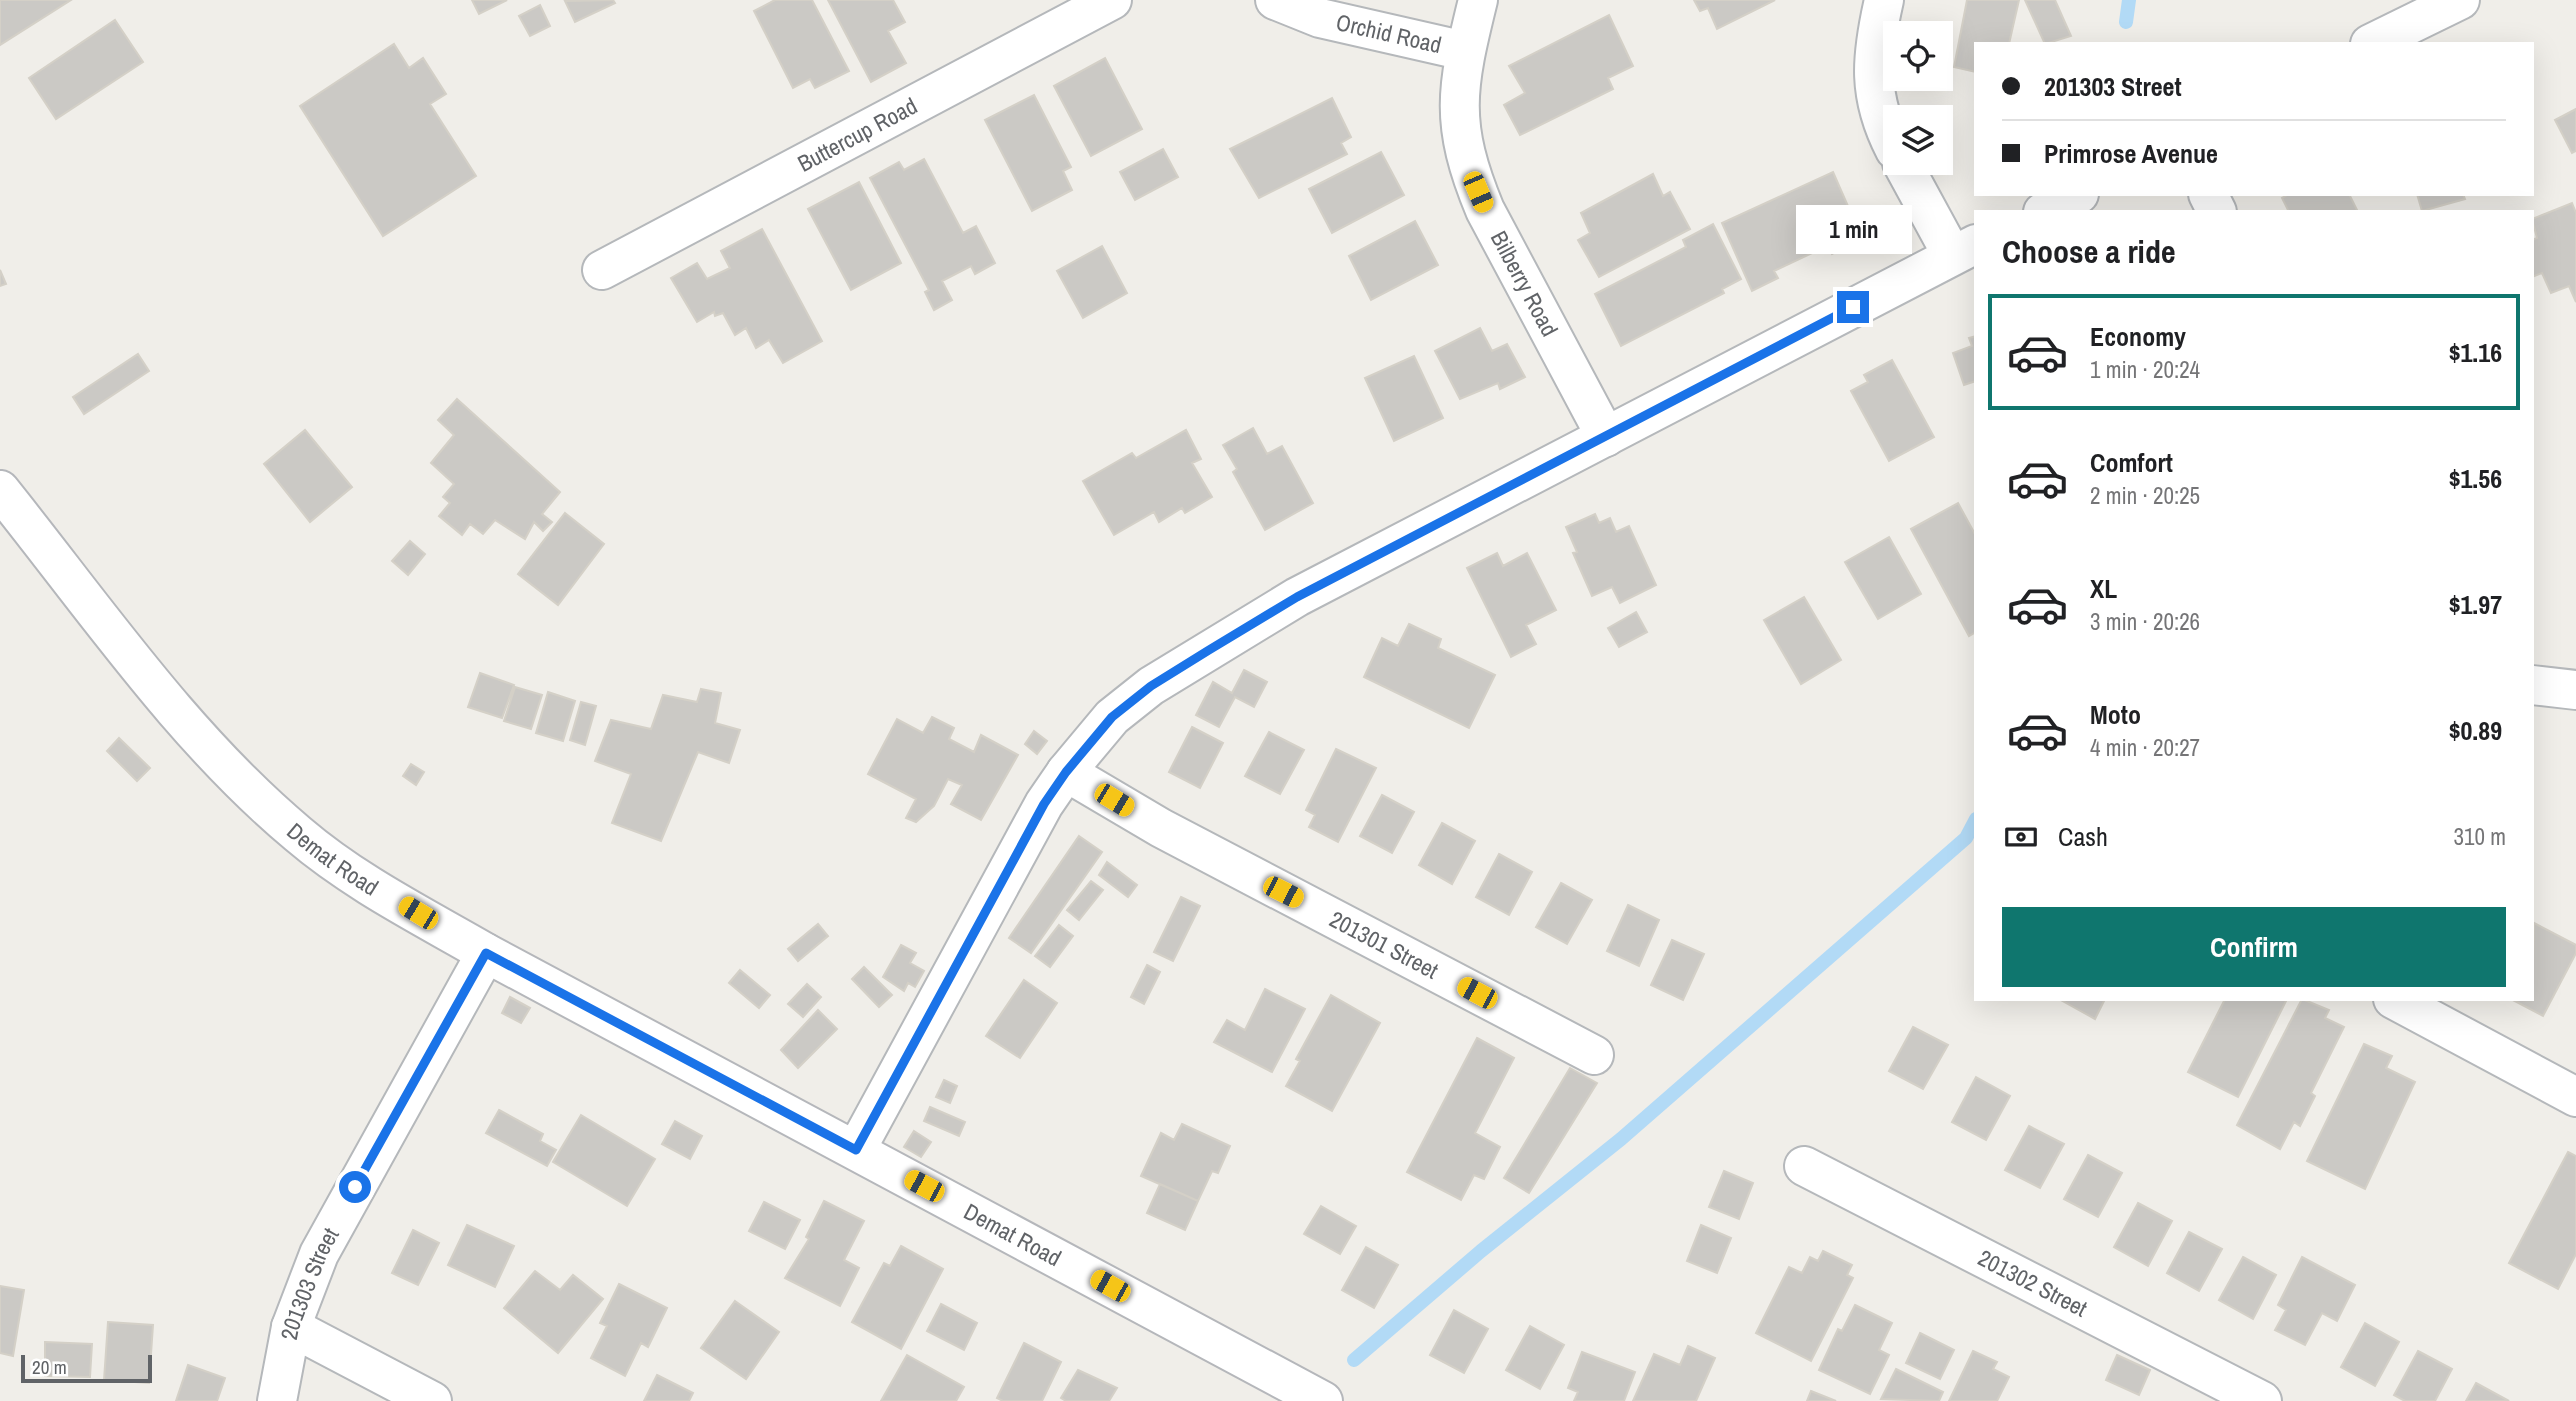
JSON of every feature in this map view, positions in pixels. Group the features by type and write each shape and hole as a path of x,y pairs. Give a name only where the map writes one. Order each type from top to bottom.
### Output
{"street":[{"name":"Buttercup Road","path":"602,270 1112,0"},
{"name":"Orchid Road","path":"1275,0 1320,18 1465,51"},
{"name":"Bilberry Road","path":"1478,0 1465,51 1458,120 1470,174 1485,210 1606,437"},
{"path":"1883,116 1872,85 1876,34 1884,0"},
{"path":"2374,42 2460,0"},
{"path":"856,1150 1044,804 1066,772 1112,717 1151,686 1297,597 1964,250 1911,175"},
{"path":"2047,210 2075,196"},
{"name":"Demat Road","path":"0,490 232,775 299,835 350,873 486,953 1323,1401"},
{"path":"2534,685 2576,690"},
{"name":"201301 Street","path":"1066,772 1161,828 1594,1055"},
{"name":"201303 Street","path":"277,1401 291,1327 319,1254 486,953"},
{"path":"2397,1001 2576,1097"},
{"name":"201302 Street","path":"1804,1166 2262,1401"},
{"path":"291,1327 432,1401"}],"building":[{"path":"0,0 71,0 0,45"},
{"path":"472,0 507,0 479,14"},
{"path":"613,0 615,3 575,22 565,1"},
{"path":"775,0 812,0 849,71 815,88 810,79 793,88 754,11"},
{"path":"828,0 893,0 905,22 888,31 906,63 871,82"},
{"path":"1694,0 1775,0 1717,29 1708,8 1700,11"},
{"path":"1967,0 2019,0 2009,42 1974,42 1974,72 1954,67"},
{"path":"2025,0 2055,0 2071,36 2044,42"},
{"path":"540,5 550,26 530,36 519,16"},
{"path":"1609,15 1633,66 1608,78 1613,89 1520,135 1504,105 1525,93 1509,66"},
{"path":"115,20 143,62 56,119 29,78"},
{"path":"394,44 409,68 423,58 446,94 430,104 476,176 383,236 300,106"},
{"path":"1105,58 1142,129 1091,156 1054,86"},
{"path":"1034,95 1071,167 1063,171 1072,190 1032,211 985,120"},
{"path":"1332,98 1351,137 1341,143 1347,154 1259,198 1230,149"},
{"path":"2576,109 2576,151 2572,153 2555,120"},
{"path":"1163,149 1178,177 1135,200 1120,172"},
{"path":"1381,152 1404,195 1332,233 1309,189"},
{"path":"924,159 963,233 976,226 995,263 975,274 971,266 942,281 952,300 934,310 925,292 929,290 870,178 899,162 904,170"},
{"path":"1833,172 1862,238 1832,254 1827,246 1774,271 1778,278 1752,291 1722,223"},
{"path":"1653,174 1663,196 1670,192 1690,229 1599,277 1578,240 1590,233 1581,213"},
{"path":"859,182 901,263 851,290 808,209"},
{"path":"2350,196 2357,210 2288,210 2282,198"},
{"path":"2418,196 2464,196 2465,199 2426,210 2422,210"},
{"path":"2572,203 2576,213 2576,302 2569,286 2551,293 2542,273 2534,276 2534,239 2537,238 2534,218"},
{"path":"1415,221 1438,265 1371,300 1349,256"},
{"path":"1713,224 1741,279 1722,289 1724,293 1621,346 1595,294 1686,247 1683,240"},
{"path":"762,229 822,341 783,363 769,340 756,348 746,328 735,335 723,313 715,316 714,312 697,322 671,278 697,263 707,279 730,268 721,251"},
{"path":"1102,246 1127,293 1083,318 1057,271"},
{"path":"0,270 6,284 0,286"},
{"path":"1480,328 1492,351 1507,344 1525,377 1500,389 1498,383 1460,399 1435,351"},
{"path":"1974,337 1974,382 1964,385 1953,353 1972,346 1969,338"},
{"path":"138,354 149,371 84,414 73,397"},
{"path":"1414,356 1443,418 1394,441 1365,378"},
{"path":"1892,360 1934,437 1889,461 1851,391 1868,382 1864,375"},
{"path":"457,399 560,492 542,514 552,522 543,531 534,522 525,539 495,520 483,534 470,524 462,535 439,516 450,503 443,497 454,484 431,463 454,435 438,420"},
{"path":"1253,428 1267,454 1282,446 1313,503 1265,530 1233,472 1237,469 1223,445"},
{"path":"305,430 352,487 310,522 264,464"},
{"path":"1186,430 1201,459 1192,463 1212,497 1185,513 1182,508 1159,522 1154,512 1114,535 1083,481 1132,453 1136,458"},
{"path":"1958,503 1974,532 1974,633 1969,636 1911,529"},
{"path":"565,513 604,544 558,605 518,574"},
{"path":"1595,514 1599,523 1610,518 1616,532 1629,526 1656,585 1620,603 1612,587 1592,596 1573,553 1577,552 1566,527"},
{"path":"1889,537 1921,594 1878,619 1845,562"},
{"path":"410,541 425,554 408,575 392,561"},
{"path":"1497,553 1503,566 1527,553 1556,610 1526,625 1536,644 1511,657 1467,568"},
{"path":"1804,597 1841,660 1801,684 1764,620"},
{"path":"1636,612 1647,632 1619,647 1608,628"},
{"path":"1409,624 1441,639 1438,648 1495,675 1469,728 1364,677 1382,638 1398,646"},
{"path":"1244,670 1267,682 1254,707 1235,697 1219,727 1196,715 1213,682 1232,693"},
{"path":"480,673 514,685 502,718 468,707"},
{"path":"515,687 542,695 531,729 504,721"},
{"path":"701,689 721,693 715,723 740,730 729,763 698,752 661,841 612,823 631,774 595,761 611,720 651,729 663,695 697,702"},
{"path":"548,692 575,701 563,741 536,733"},
{"path":"581,702 596,706 585,745 570,740"},
{"path":"932,717 954,728 949,739 974,752 981,735 1018,755 981,820 951,804 962,785 948,779 934,806 916,822 906,818 916,799 868,774 897,719 923,733"},
{"path":"1192,727 1223,743 1200,788 1169,772"},
{"path":"1034,731 1047,741 1037,754 1025,744"},
{"path":"1269,732 1304,750 1280,794 1245,776"},
{"path":"119,738 150,768 137,781 107,751"},
{"path":"1336,749 1376,768 1338,842 1309,827 1315,815 1306,810"},
{"path":"411,764 424,772 416,785 403,776"},
{"path":"1382,795 1414,812 1392,853 1360,836"},
{"path":"1442,823 1475,841 1452,884 1419,865"},
{"path":"1079,836 1102,852 1031,953 1009,938"},
{"path":"1499,854 1532,872 1509,915 1476,897"},
{"path":"1107,862 1137,885 1128,897 1099,875"},
{"path":"1091,881 1103,890 1079,920 1067,910"},
{"path":"1561,883 1592,900 1567,944 1536,927"},
{"path":"1181,897 1200,906 1173,961 1154,952"},
{"path":"1628,905 1659,920 1639,966 1607,951"},
{"path":"2534,923 2576,945 2576,953 2543,1016 2515,1001 2534,1001"},
{"path":"818,924 828,936 798,961 788,949"},
{"path":"1059,925 1073,936 1050,967 1035,956"},
{"path":"1672,940 1704,954 1683,1000 1651,985"},
{"path":"901,945 916,953 910,963 924,971 915,987 908,983 904,991 883,977"},
{"path":"1147,965 1160,972 1144,1004 1131,997"},
{"path":"864,967 892,995 879,1007 852,979"},
{"path":"740,970 770,995 759,1008 729,983"},
{"path":"1024,980 1057,1003 1020,1058 986,1036"},
{"path":"807,984 821,997 803,1017 788,1004"},
{"path":"1265,989 1305,1009 1272,1072 1214,1042 1227,1020 1245,1030"},
{"path":"1331,995 1380,1023 1332,1111 1286,1086 1300,1061 1296,1059"},
{"path":"510,997 530,1008 521,1023 502,1013"},
{"path":"2063,1001 2104,1001 2095,1019"},
{"path":"2224,1001 2286,1001 2238,1097 2188,1072"},
{"path":"2301,1001 2329,1010 2325,1018 2344,1027 2311,1093 2315,1096 2300,1126 2294,1122 2280,1149 2237,1125"},
{"path":"818,1010 837,1029 798,1068 781,1050"},
{"path":"1913,1027 1948,1045 1923,1089 1889,1071"},
{"path":"1477,1038 1514,1058 1475,1133 1500,1147 1484,1179 1474,1175 1461,1200 1407,1172"},
{"path":"2364,1044 2392,1056 2386,1068 2415,1082 2365,1189 2307,1161"},
{"path":"1570,1068 1597,1083 1529,1193 1504,1178"},
{"path":"1976,1077 2010,1096 1986,1140 1952,1122"},
{"path":"944,1080 957,1086 950,1103 936,1097"},
{"path":"930,1107 965,1122 959,1136 924,1121"},
{"path":"499,1110 543,1134 540,1141 556,1150 547,1166 486,1133"},
{"path":"581,1115 655,1159 627,1206 553,1162"},
{"path":"675,1121 702,1136 690,1159 662,1144"},
{"path":"1182,1124 1230,1146 1218,1173 1212,1171 1198,1201 1141,1176 1161,1133 1174,1140"},
{"path":"2029,1126 2064,1144 2040,1188 2005,1170"},
{"path":"914,1131 931,1142 921,1157 904,1147"},
{"path":"2568,1152 2576,1156 2576,1254 2558,1289 2509,1263"},
{"path":"2088,1155 2122,1173 2098,1217 2064,1199"},
{"path":"1724,1171 1753,1183 1739,1219 1709,1207"},
{"path":"1160,1184 1198,1201 1185,1230 1147,1213"},
{"path":"824,1201 864,1221 844,1260 859,1268 840,1306 785,1278 809,1239 806,1237"},
{"path":"764,1202 800,1220 785,1249 749,1231"},
{"path":"2138,1203 2172,1221 2148,1266 2114,1247"},
{"path":"1321,1206 1356,1226 1340,1254 1304,1234"},
{"path":"467,1225 514,1246 495,1287 448,1265"},
{"path":"1701,1225 1731,1238 1717,1273 1687,1261"},
{"path":"413,1230 439,1243 418,1285 392,1273"},
{"path":"2189,1232 2222,1249 2199,1291 2167,1273"},
{"path":"901,1246 943,1269 901,1349 852,1322 884,1263 890,1266"},
{"path":"1366,1247 1398,1265 1374,1308 1342,1290"},
{"path":"1823,1251 1852,1265 1847,1275 1853,1278 1811,1361 1756,1333 1789,1267 1802,1273 1810,1257 1818,1261"},
{"path":"2243,1257 2276,1275 2253,1319 2219,1300"},
{"path":"2302,1257 2355,1285 2337,1321 2322,1313 2305,1345 2275,1330 2286,1310 2278,1305"},
{"path":"535,1271 560,1290 573,1275 603,1299 558,1353 504,1308"},
{"path":"619,1284 667,1308 648,1347 641,1343 625,1376 591,1358 607,1326 600,1323"},
{"path":"0,1286 24,1290 13,1356 0,1353"},
{"path":"735,1301 779,1332 746,1379 701,1348"},
{"path":"941,1304 977,1323 964,1350 927,1331"},
{"path":"1855,1305 1892,1323 1879,1350 1889,1355 1870,1394 1819,1370 1838,1329 1842,1331"},
{"path":"1454,1310 1488,1329 1464,1373 1430,1355"},
{"path":"108,1322 153,1325 149,1383 104,1380"},
{"path":"2365,1323 2399,1342 2375,1386 2341,1367"},
{"path":"1530,1326 1564,1345 1540,1389 1506,1370"},
{"path":"1920,1333 1954,1350 1940,1379 1906,1363"},
{"path":"45,1342 92,1344 90,1377 45,1376"},
{"path":"1024,1343 1061,1362 1042,1401 1003,1401 997,1398"},
{"path":"1688,1346 1715,1358 1696,1401 1633,1401 1654,1354 1680,1365"},
{"path":"1973,1351 1997,1362 1993,1369 2009,1377 1997,1401 1949,1401"},
{"path":"2418,1351 2452,1369 2435,1401 2405,1401 2394,1395"},
{"path":"1582,1352 1635,1372 1624,1401 1574,1401 1578,1392 1568,1388"},
{"path":"907,1355 964,1387 956,1401 881,1401"},
{"path":"2117,1355 2150,1370 2139,1395 2106,1380"},
{"path":"188,1365 225,1378 217,1401 176,1401"},
{"path":"1896,1369 1943,1392 1939,1401 1881,1399"},
{"path":"1078,1370 1117,1388 1109,1401 1066,1401 1061,1398"},
{"path":"657,1375 693,1393 689,1401 644,1401"},
{"path":"2476,1383 2509,1401 2466,1401"},
{"path":"1811,1391 1836,1401 1807,1401"}],"waterway":[{"path":"2126,22 2129,0"},
{"path":"1354,1360 1481,1251 1621,1139 1966,838 1974,823"}],"route":[{"path":"355,1187 390,1120 486,953 856,1150 1044,804 1066,772 1112,717 1151,686 1297,597 1853,307"}]}
